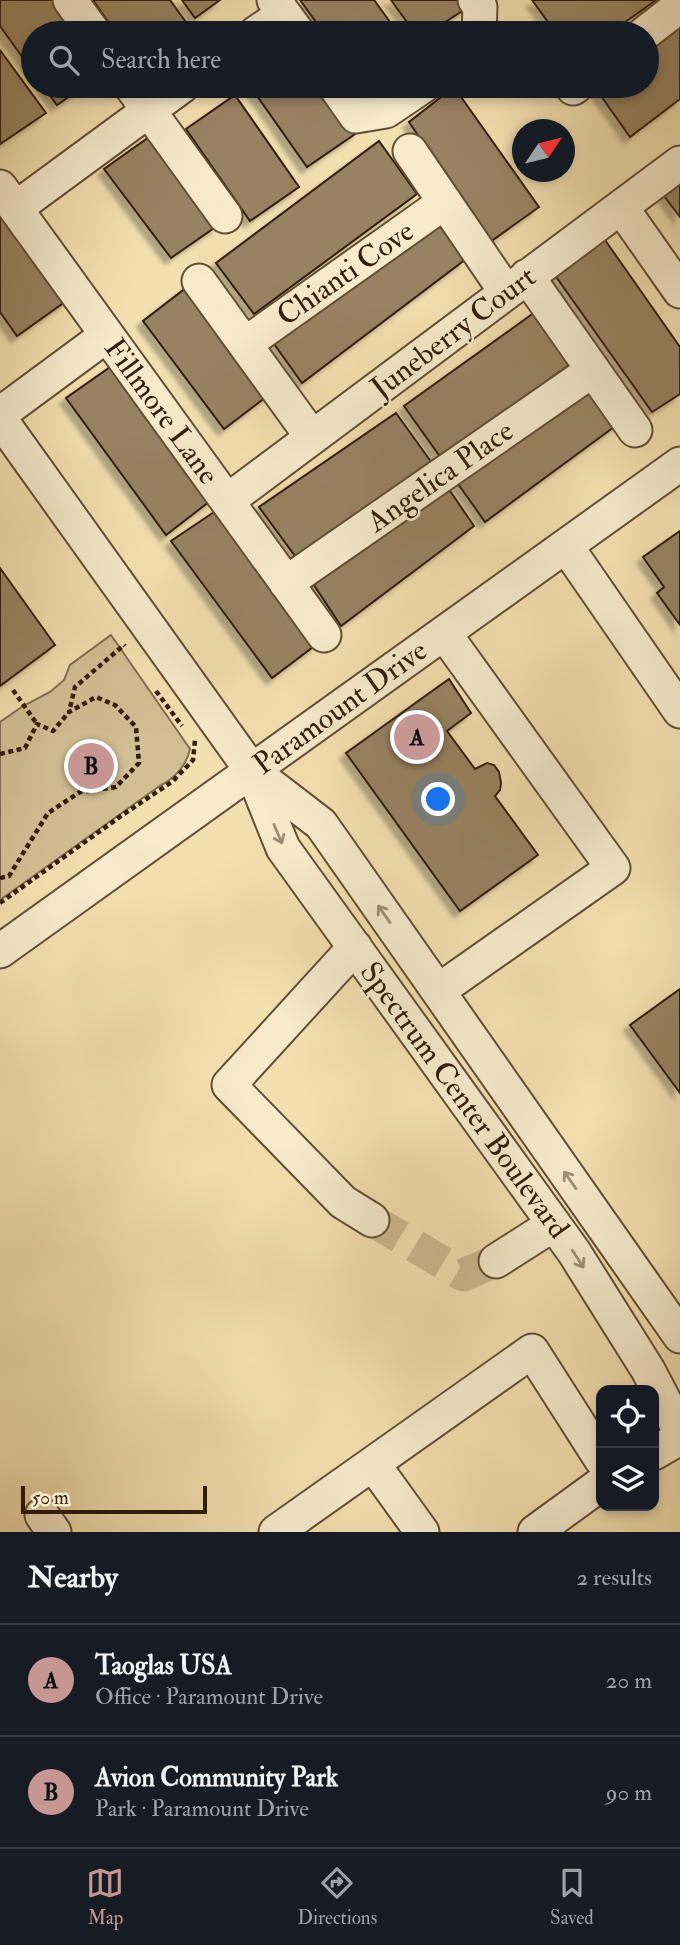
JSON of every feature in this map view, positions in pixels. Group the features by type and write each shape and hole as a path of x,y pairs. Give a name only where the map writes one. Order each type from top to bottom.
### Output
{"street":[{"path":"70,0 85,21"},
{"path":"475,0 480,7 479,21"},
{"path":"659,22 680,6"},
{"path":"8,198 139,98 225,216"},
{"path":"343,98 356,116 386,111 405,98"},
{"path":"410,152 445,202 593,370 635,430"},
{"name":"Juneberry Court","path":"227,501 680,163"},
{"name":"Fillmore Lane","path":"8,198 324,635"},
{"name":"Chianti Cove","path":"245,344 445,202"},
{"path":"621,207 680,291"},
{"path":"199,281 312,437"},
{"path":"0,414 107,335"},
{"name":"Angelica Place","path":"286,583 593,370"},
{"name":"Spectrum Center Boulevard","path":"0,419 252,771 283,848 574,1252 649,1370 680,1431"},
{"name":"Paramount Drive","path":"0,951 680,464"},
{"path":"566,546 680,711"},
{"path":"438,991 613,867 444,633"},
{"name":"Spectrum Center Boulevard","path":"252,771 321,824 680,1336"},
{"path":"355,947 229,1085 344,1202 372,1220"},
{"path":"496,1261 554,1224"},
{"path":"276,1532 533,1351 596,1451"},
{"path":"659,1450 680,1438"},
{"path":"373,1464 422,1532"},
{"path":"536,1532 596,1488"}],"path":[{"path":"69,712 75,687 124,645 130,653"},
{"path":"149,680 185,730"},
{"path":"0,878 9,876 48,813 80,792 116,788 139,763 136,727 115,705 96,697 69,712 53,731 37,724 13,690"},
{"path":"0,754 25,748 37,724"},
{"path":"0,903 173,781 193,760 196,741 190,736"}],"shaded area":[{"path":"111,635 190,749 188,755 179,772 169,780 0,900 0,722 50,692 64,680 70,665"}],"building":[{"path":"0,0 59,0 74,21 21,21 21,55 0,26"},
{"path":"93,0 170,0 185,21 108,21"},
{"path":"182,0 220,0 195,18"},
{"path":"300,0 374,0 389,21 315,21"},
{"path":"391,0 466,0 470,6 447,21 406,21"},
{"path":"532,0 656,0 627,21 547,21"},
{"path":"680,14 680,99 630,137 602,98 659,98 659,29"},
{"path":"0,50 21,79 21,98 35,98 46,113 0,144"},
{"path":"52,98 67,98 57,105"},
{"path":"231,98 237,98 299,187 250,221 186,129"},
{"path":"258,98 333,98 358,132 307,167"},
{"path":"440,98 462,98 512,169 512,182 521,182 539,207 490,242 409,122"},
{"path":"152,135 217,226 171,258 104,169"},
{"path":"379,141 417,194 254,314 216,263"},
{"path":"680,178 680,217 661,192"},
{"path":"0,206 69,299 17,336 0,312"},
{"path":"432,216 466,259 302,383 267,334"},
{"path":"605,240 680,347 680,394 652,412 552,271"},
{"path":"191,284 270,394 224,429 143,321"},
{"path":"538,310 573,362 441,458 404,406"},
{"path":"116,363 214,498 166,535 66,398"},
{"path":"587,380 618,424 485,522 451,474"},
{"path":"396,413 432,463 298,560 259,507"},
{"path":"444,482 474,526 341,626 308,576"},
{"path":"220,508 317,644 272,678 171,541"},
{"path":"680,531 680,625 657,593 664,587 643,557"},
{"path":"0,568 55,645 0,686"},
{"path":"449,679 471,713 447,731 475,769 487,763 494,765 499,772 501,783 495,796 538,855 460,911 346,753"},
{"path":"680,989 680,1093 630,1025"}],"tunnel":[{"path":"372,1220 463,1275 496,1261"}],"place":[{"name":"Taoglas USA","path":"417,737"},
{"name":"Avion Community Park","path":"91,766"}]}
